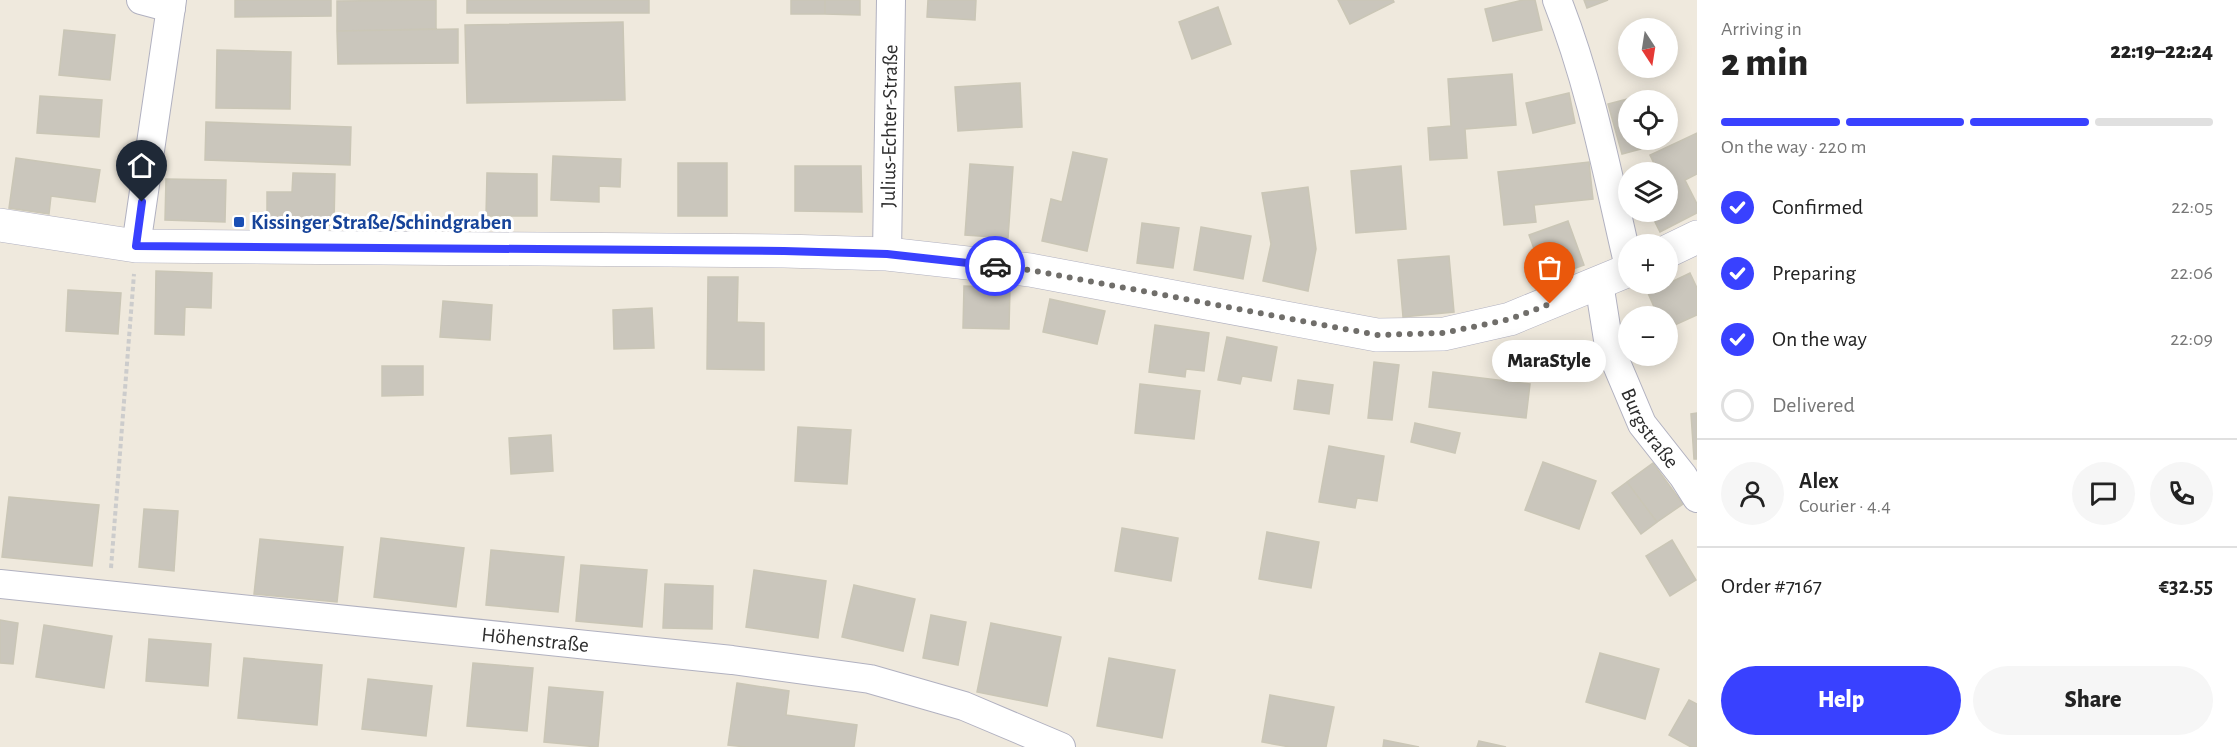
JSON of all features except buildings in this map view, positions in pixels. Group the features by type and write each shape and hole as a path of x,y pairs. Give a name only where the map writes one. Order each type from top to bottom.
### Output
{"street":[{"path":"136,246 172,4 141,0"},
{"name":"Julius-Echter-Straße","path":"887,254 891,0"},
{"path":"1557,0 1571,36 1598,133 1621,234"},
{"path":"0,225 136,246 887,254 1030,270 1377,335 1444,333 1510,319 1618,274"},
{"path":"1678,246 1697,237"},
{"name":"Burgstraße","path":"1599,283 1609,345 1642,424 1683,476 1697,498"},
{"name":"Höhenstraße","path":"0,584 732,660 870,679 964,706 1060,747"}],"path":[{"path":"109,596 136,246"},
{"path":"1532,375 1566,359 1609,345"}],"way so far":[{"path":"995,266 1030,270 1377,335 1444,333 1510,319 1550,304"}],"place":[{"name":"Kissinger Straße/Schindgraben","path":"239,222"},
{"name":"MaraStyle","path":"1550,304"}],"route":[{"path":"142,202 136,246 784,251 887,254 995,266"}]}
